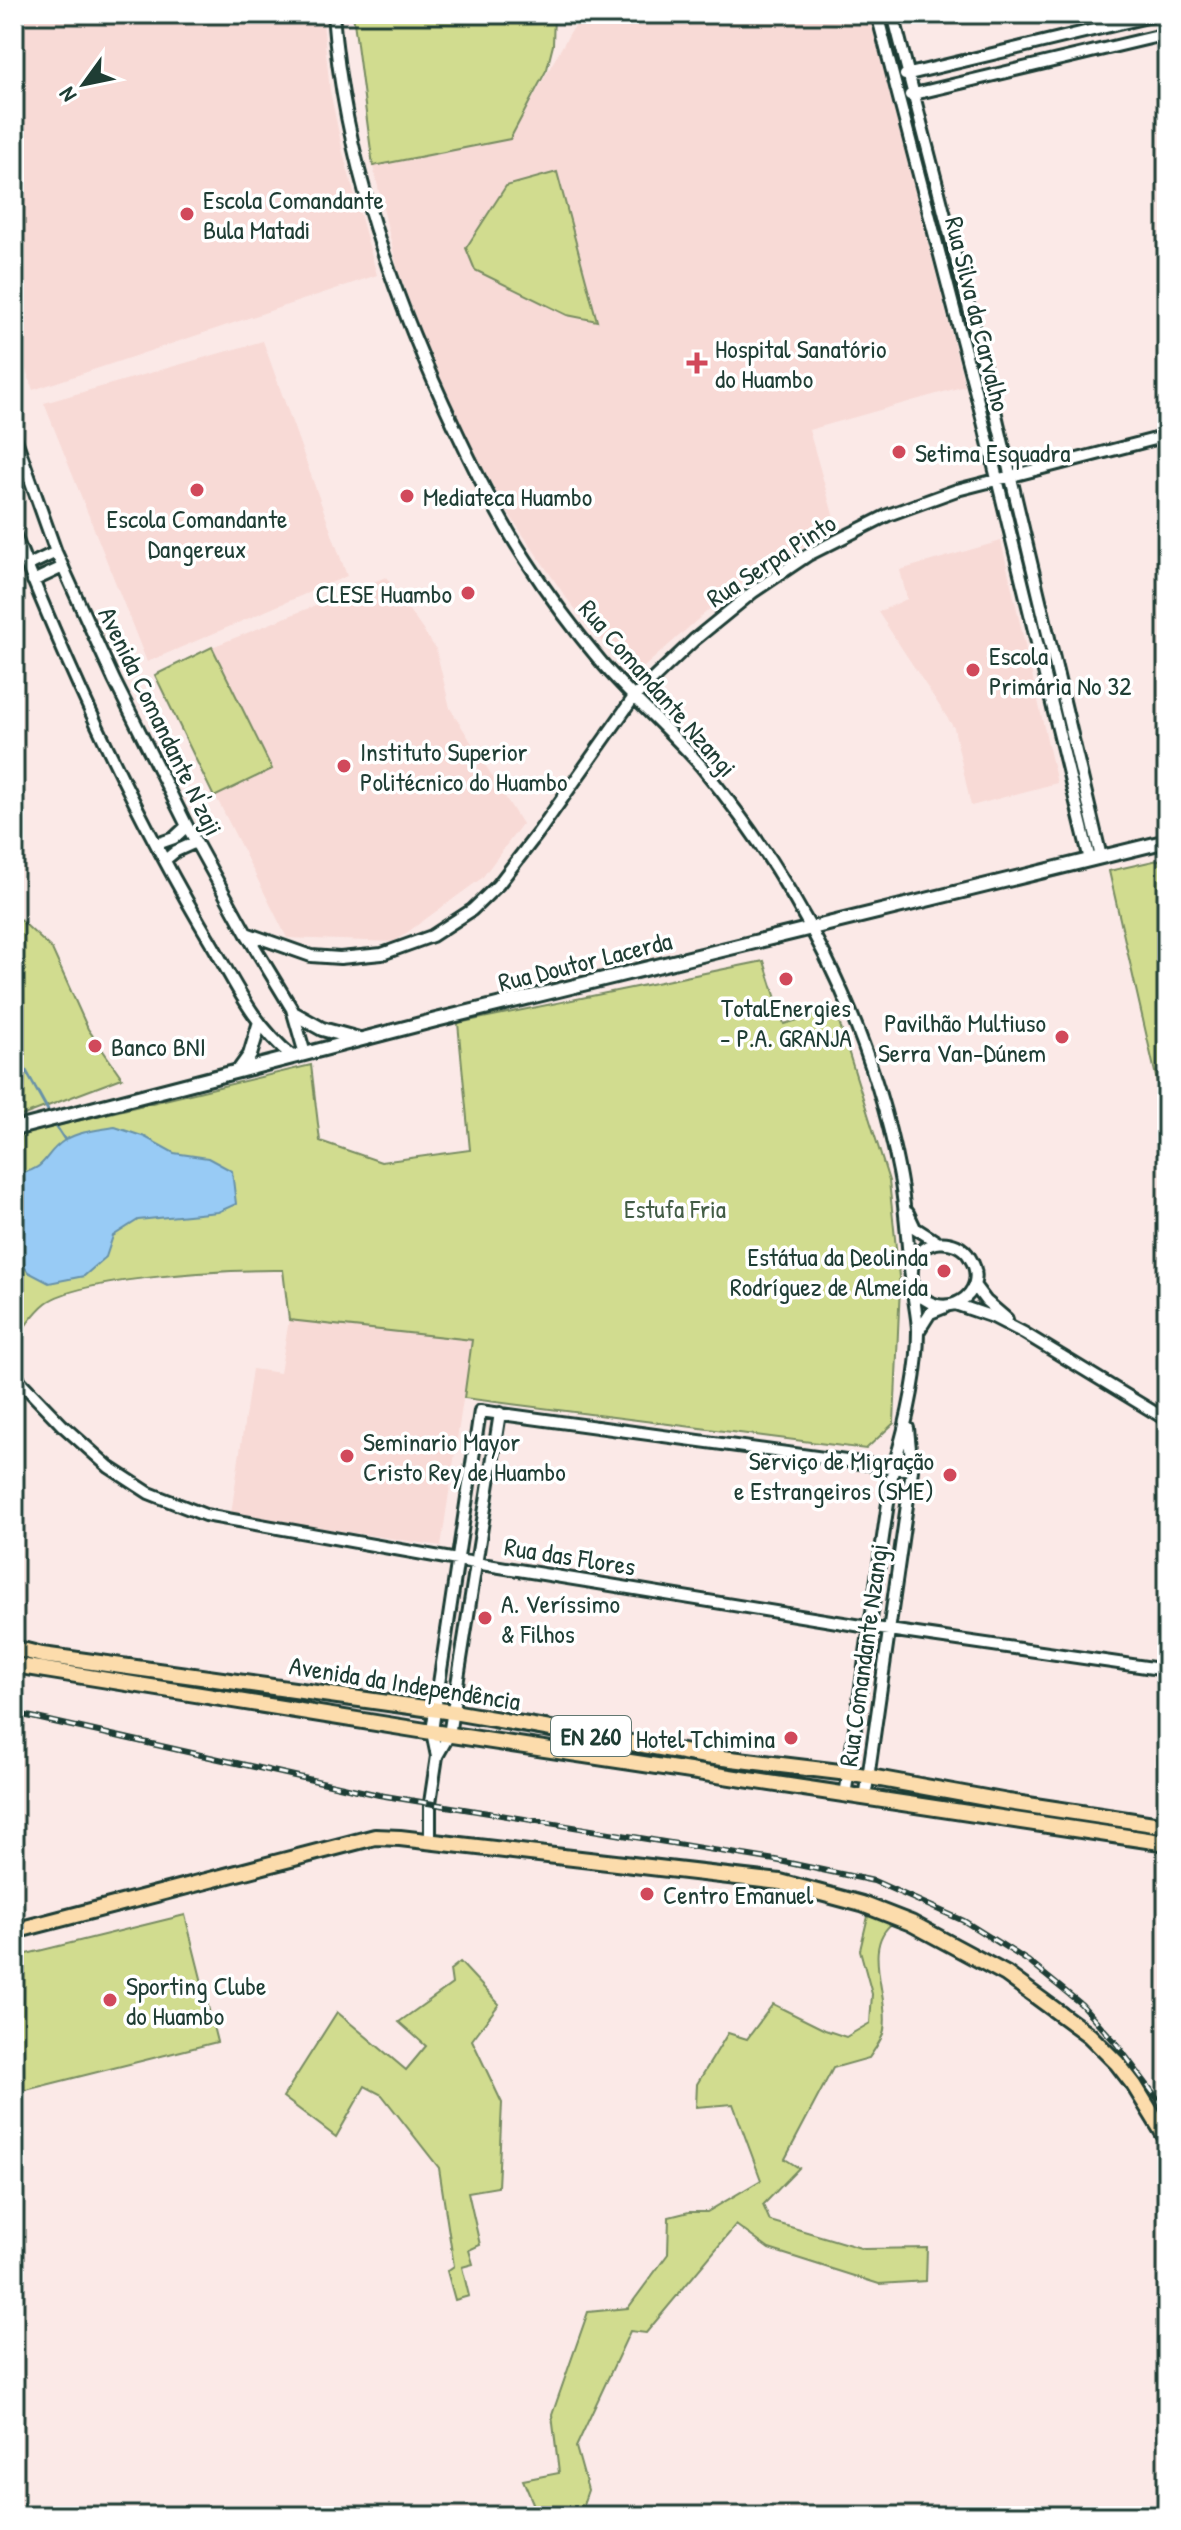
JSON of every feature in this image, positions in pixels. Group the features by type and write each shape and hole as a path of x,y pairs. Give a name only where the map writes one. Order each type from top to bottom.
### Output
{"main road":[{"name":"Rua Doutor Lacerda","path":"14,1129 240,1069 1167,841"},
{"path":"295,1014 322,1029 362,1040"},
{"path":"240,1069 250,1055 259,1025"},
{"name":"Avenida da Independência","path":"14,1648 58,1657 453,1712 706,1756 868,1776 1008,1802 1167,1826"},
{"name":"Avenida da Independência","path":"14,1665 449,1735 1167,1843"},
{"path":"576,1754 580,1735"},
{"path":"703,1774 706,1756"},
{"path":"1004,1818 1008,1802"},
{"path":"14,1931 375,1837 780,1882 862,1904 911,1923 1006,1974 1089,2035 1117,2063 1167,2139"}],"street":[{"name":"Rua Comandante Nzangi","path":"333,14 335,45 362,181 394,286 430,376 469,457 525,559 602,663 678,741 766,855 838,979 863,1042 899,1170 918,1332 907,1421 893,1469 868,1627 845,1796"},
{"name":"Rua Silva da Carvalho","path":"877,14 901,98 1067,761 1096,858"},
{"name":"Rua Silva da Carvalho","path":"893,14 993,402 1080,758 1096,858"},
{"path":"895,78 1160,14"},
{"path":"901,98 1167,34"},
{"path":"953,305 967,301"},
{"path":"979,405 993,402"},
{"name":"Avenida Comandante N'zaji","path":"14,434 56,552 114,680 187,826 295,1014 299,1055"},
{"name":"Rua Serpa Pinto","path":"246,933 311,956 340,958 382,954 432,936 472,910 498,885 634,697 734,605 808,555 888,515 957,490 1167,436"},
{"path":"14,533 66,658 191,910 259,1025 299,1055"},
{"path":"27,566 56,552"},
{"path":"33,581 63,567"},
{"path":"1021,572 1034,568"},
{"path":"1044,667 1057,664"},
{"path":"1067,761 1080,758"},
{"path":"157,844 174,838 187,826"},
{"path":"165,860 196,842"},
{"name":"Rua Comandante Nzangi","path":"904,1204 915,1228 937,1242"},
{"path":"918,1332 930,1313 950,1306 963,1300 974,1285 974,1265 969,1255 952,1243 937,1242 922,1249 915,1257 912,1283 927,1302 950,1306 993,1317 1167,1420"},
{"path":"974,1285 993,1308 1024,1333"},
{"name":"Rua das Flores","path":"14,1375 62,1425 109,1467 149,1493 205,1515 868,1627 1167,1670"},
{"path":"430,1841 430,1803 437,1756 432,1732 480,1411 912,1470"},
{"path":"437,1756 449,1735 500,1413"},
{"name":"Rua Comandante Nzangi","path":"865,1799 912,1470 907,1421"}],"shaded area":[{"name":"Escola Comandante Bula Matadi","path":"14,14 322,14 330,91 343,153 377,275 33,390 14,335"},
{"name":"Hospital Sanatório do Huambo","path":"588,14 869,14 965,386 809,430 836,525 731,590 644,667 626,669 567,599 506,510 464,433 423,339 397,267 373,166 510,138 571,31"},
{"name":"Escola Comandante Dangereux","path":"263,341 347,576 147,662 44,403"},
{"name":"Escola Primária No 32","path":"1001,541 1057,783 971,806 954,728 878,612 907,599 900,570"},
{"name":"Instituto Superior Politécnico do Huambo","path":"386,577 436,649 450,708 522,824 482,878 394,942 287,938 155,675 212,647"},
{"name":"Seminario Mayor Cristo Rey de Huambo","path":"289,1320 472,1340 441,1546 231,1514 252,1369 280,1373"}],"green space":[{"path":"353,14 554,14 553,45 547,69 510,139 373,166"},
{"path":"557,172 597,321 567,315 475,270 466,248 506,186"},
{"path":"212,647 272,769 214,797 155,675"},
{"path":"1167,858 1167,1125 1109,871"},
{"path":"14,914 52,949 88,1029 122,1078 16,1118"},
{"name":"Estufa Fria","path":"764,961 784,1024 835,1009 889,1181 900,1286 894,1423 866,1449 464,1398 472,1340 289,1320 283,1270 160,1276 64,1294 46,1303 14,1340 14,1136 311,1065 320,1141 381,1162 470,1150 458,1023"},
{"path":"869,1912 894,1922 884,1932 877,1958 885,2017 883,2033 869,2058 833,2068 785,2159 799,2168 763,2205 770,2221 864,2249 927,2248 926,2281 879,2284 769,2249 736,2225 646,2333 630,2331 576,2447 588,2490 579,2516 526,2516 533,2503 523,2480 559,2473 552,2415 588,2312 628,2308 668,2254 669,2217 707,2212 761,2180 733,2104 696,2107 697,2084 728,2033 747,2039 773,2004 846,2037 870,2023 872,1994 860,1950"},
{"name":"Sporting Clube do Huambo","path":"185,1915 217,2042 14,2093 14,1957"},
{"path":"460,1962 499,2004 472,2040 502,2103 498,2187 468,2192 480,2245 469,2250 473,2264 462,2267 469,2296 455,2300 447,2271 454,2266 439,2168 382,2095 365,2086 336,2137 283,2097 337,2012 406,2070 426,2046 399,2022 452,1984 450,1970"}],"water":[{"path":"115,1127 145,1137 174,1153 208,1158 232,1171 236,1204 218,1212 138,1220 113,1236 106,1257 84,1276 49,1283 28,1272 14,1252 14,1174 34,1169 71,1137"}],"waterway":[{"path":"14,1049 51,1116"},
{"path":"54,1123 65,1140"}],"railway":[{"path":"14,1713 379,1795 775,1860 874,1881 964,1921 1028,1961 1081,2004 1115,2042 1160,2102 1167,2117"}],"place":[{"name":"Escola Comandante Bula Matadi","path":"187,214"},
{"name":"Hospital Sanatório do Huambo","path":"697,363"},
{"name":"Setima Esquadra","path":"899,452"},
{"name":"Escola Comandante Dangereux","path":"197,490"},
{"name":"Mediateca Huambo","path":"407,496"},
{"name":"CLESE Huambo","path":"468,593"},
{"name":"Escola Primária No 32","path":"973,670"},
{"name":"Instituto Superior Politécnico do Huambo","path":"344,766"},
{"name":"TotalEnergies - P.A. GRANJA","path":"786,979"},
{"name":"Pavilhão Multiuso Serra Van-Dúnem","path":"1062,1037"},
{"name":"Banco BNI","path":"95,1046"},
{"name":"Estátua da Deolinda Rodríguez de Almeida","path":"944,1271"},
{"name":"Seminario Mayor Cristo Rey de Huambo","path":"347,1456"},
{"name":"Serviço de Migração e Estrangeiros (SME)","path":"950,1475"},
{"name":"A. Veríssimo & Filhos","path":"485,1618"},
{"name":"Hotel Tchimina","path":"791,1738"},
{"name":"Centro Emanuel","path":"647,1894"},
{"name":"Sporting Clube do Huambo","path":"110,2000"}]}
